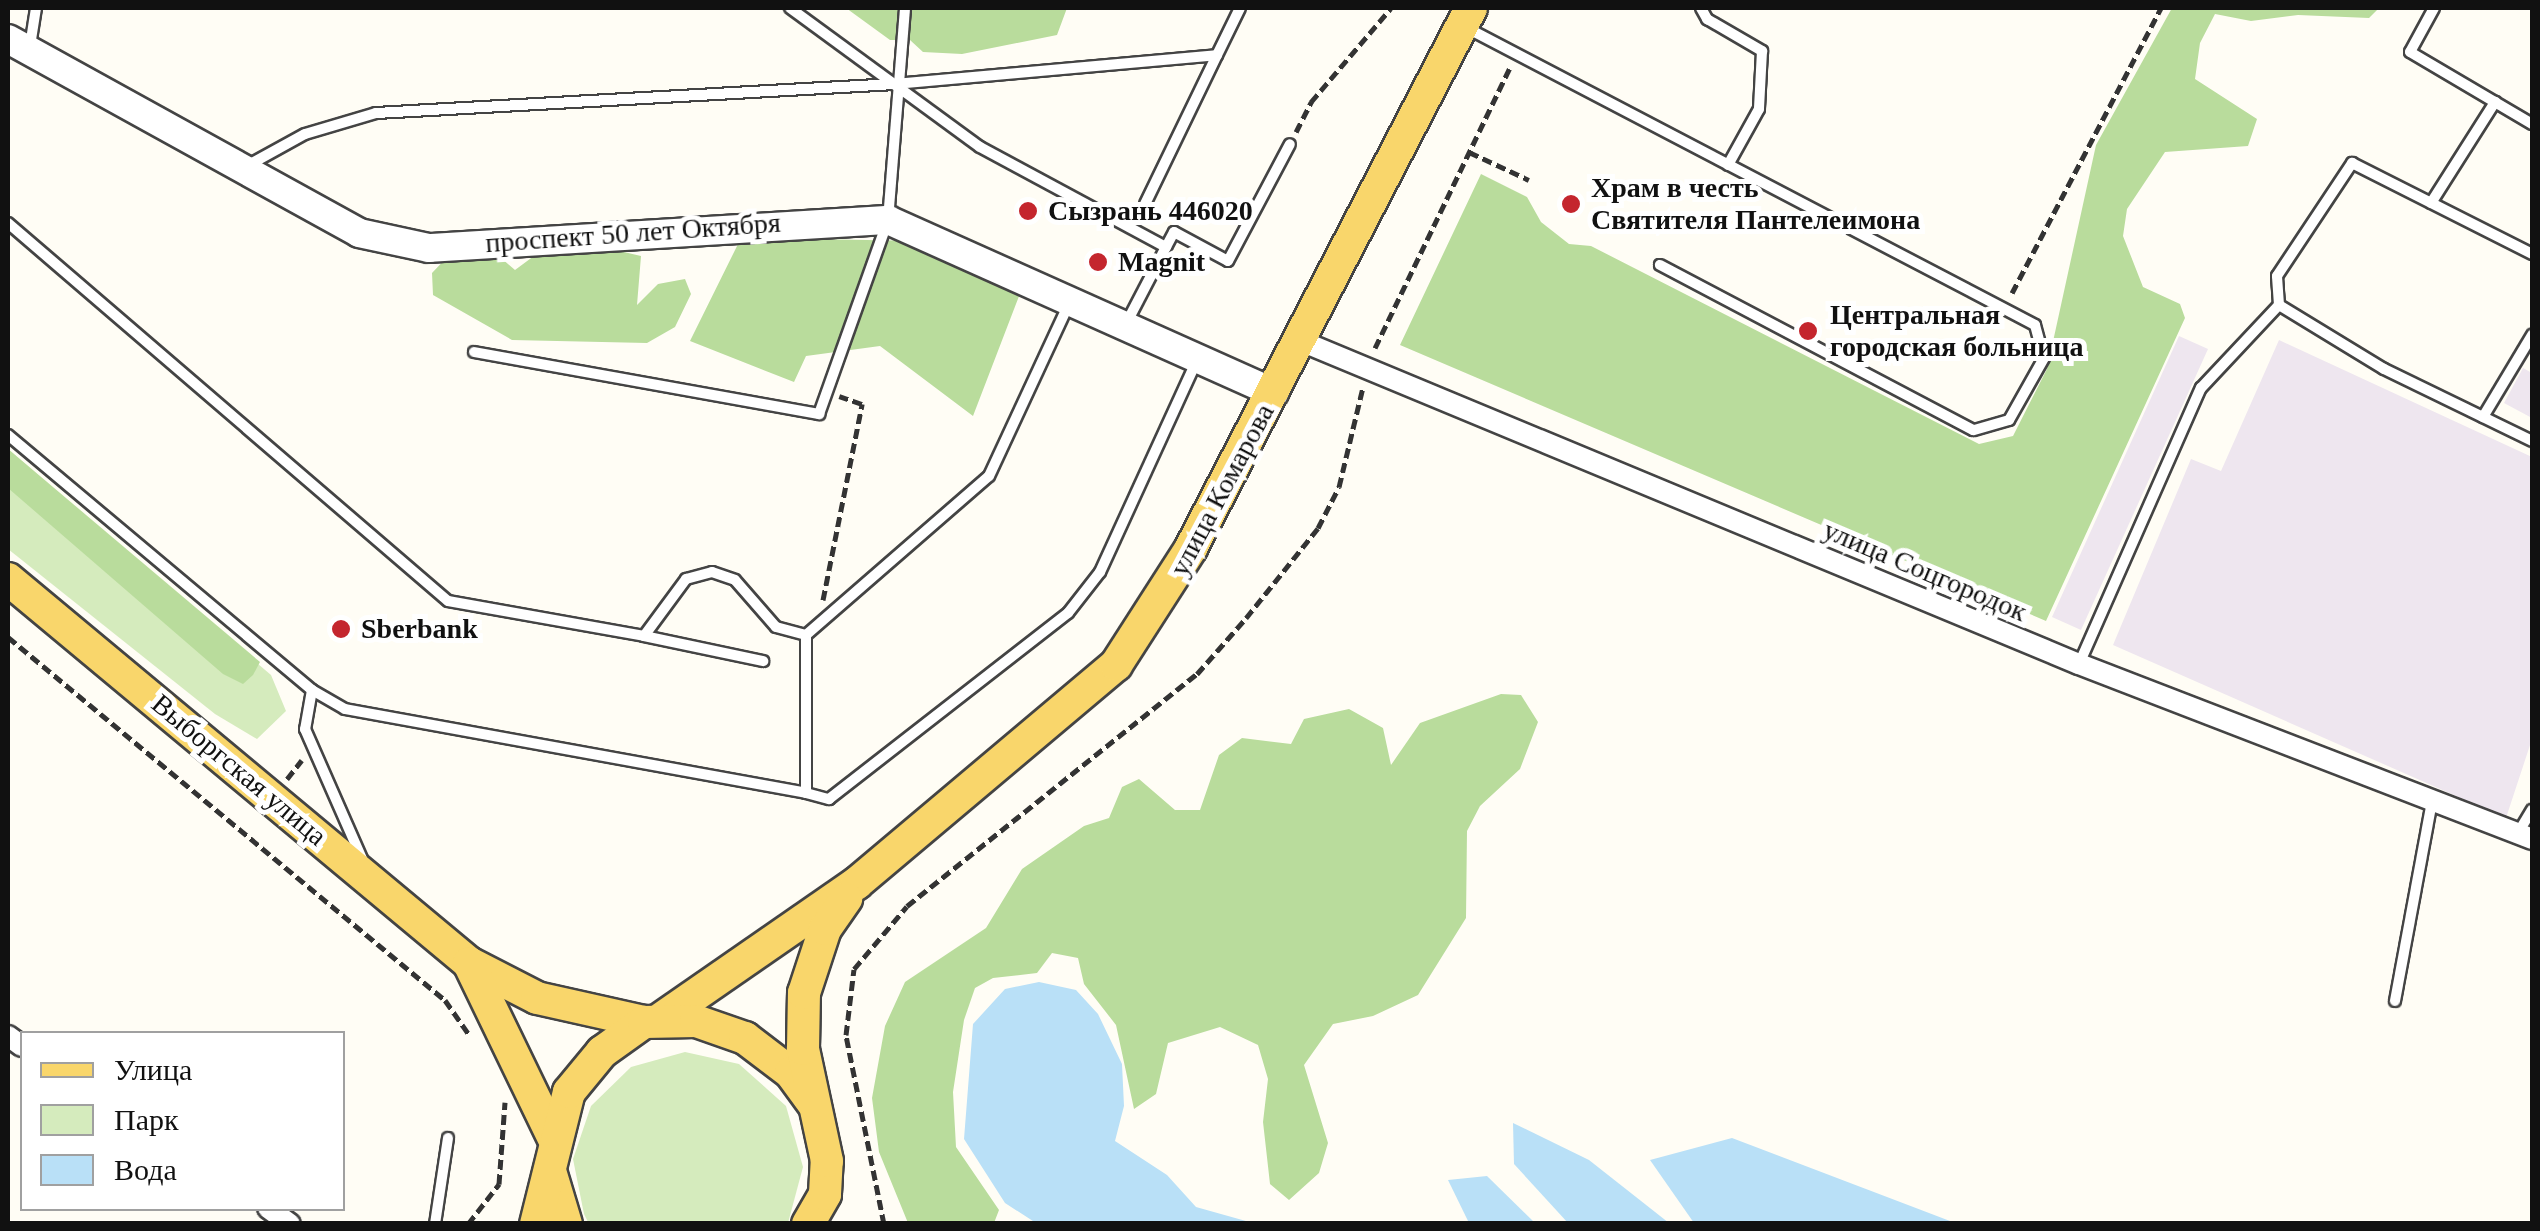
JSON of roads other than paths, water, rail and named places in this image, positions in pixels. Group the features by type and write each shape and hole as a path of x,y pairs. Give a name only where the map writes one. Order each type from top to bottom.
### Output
{"main road":[{"name":"улица Комарова","path":"857,883 1116,665 1158,607 1274,392 1466,17"},
{"name":"Выборгская улица","path":"8,579 468,963"},
{"path":"536,1224 551,1174 553,1137 568,1092 602,1052 857,883"},
{"path":"808,1224 826,1194 827,1160 803,1049 804,993 825,929 857,883"},
{"path":"468,963 537,998 653,1020 696,1021 746,1038 791,1072 813,1102"},
{"path":"468,963 553,1137"},
{"path":"551,1174 566,1224"}],"street":[{"name":"проспект 50 лет Октября","path":"18,45 359,234 429,248 888,220 1274,392"},
{"name":"улица Соцгородок","path":"1300,341 2079,664 2525,836"}],"lane":[{"path":"18,45 36,8"},
{"path":"790,8 980,147 1166,247"},
{"path":"474,352 819,414 888,220 894,84 905,8"},
{"path":"1145,204 1240,8"},
{"path":"1701,8 1707,19 1762,51 1759,109 1728,165"},
{"path":"2434,8 2410,52 2532,124"},
{"path":"1466,17 1517,53 2034,326 2044,358 2009,420 1973,430 1660,265"},
{"path":"242,169 305,134 376,113 894,84 1217,55"},
{"path":"2431,203 2495,102"},
{"path":"1125,326 1174,232 1228,261 1290,144"},
{"path":"2079,664 2202,388 2279,305 2278,276 2352,164 2532,254"},
{"path":"8,223 448,601 763,661"},
{"path":"806,793 806,636 988,476 1069,303"},
{"path":"2279,305 2384,369 2532,441"},
{"path":"2483,417 2530,342"},
{"path":"8,435 312,690 345,709 829,800 1068,613 1100,572 1197,360"},
{"path":"644,636 686,579 712,572 735,580 776,627 806,636"},
{"path":"312,690 305,728 372,882"},
{"path":"2395,1001 2432,800"},
{"path":"2525,836 2532,810"},
{"path":"435,1224 448,1138"}],"water":[{"path":"1039,982 1076,990 1098,1014 1122,1064 1124,1106 1115,1141 1167,1175 1196,1207 1253,1223 1036,1223 1005,1203 964,1139 973,1024 1005,989"},
{"path":"1513,1123 1589,1160 1669,1223 1568,1223 1514,1164"},
{"path":"1732,1138 1954,1223 1694,1223 1650,1160"},
{"path":"1487,1176 1535,1223 1469,1223 1448,1180"}],"place":[{"name":"Храм в честь Святителя Пантелеимона","path":"1571,204"},
{"name":"Сызрань 446020","path":"1028,211"},
{"name":"Magnit","path":"1098,262"},
{"name":"Центральная городская больница","path":"1808,331"},
{"name":"Sberbank","path":"341,629"}]}
